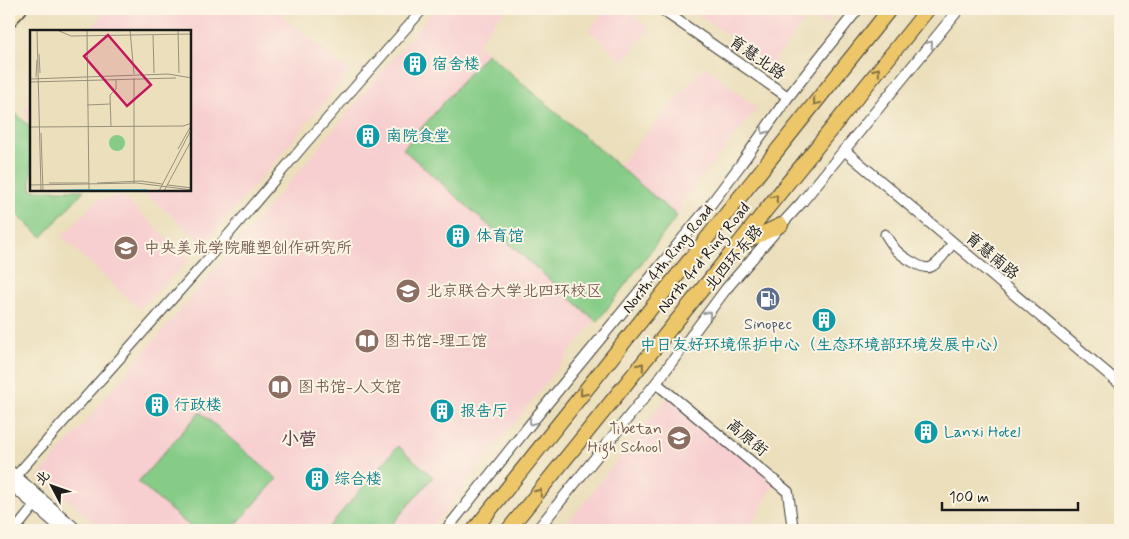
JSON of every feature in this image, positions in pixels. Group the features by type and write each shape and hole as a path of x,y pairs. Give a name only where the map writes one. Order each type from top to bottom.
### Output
{"highway":[{"name":"North 4th Ring Road","path":"474,530 890,9"},
{"name":"North 4rd Ring Road","path":"508,530 928,9"},
{"path":"737,246 781,225"}],"main road":[{"path":"9,22 21,9"}],"street":[{"path":"10,478 206,261 423,9"},
{"name":"育慧北路","path":"660,9 788,97"},
{"path":"446,530 711,204 742,164 788,97 858,9"},
{"name":"北四环东路","path":"537,530 656,383 726,289 802,202 959,9"},
{"name":"育慧南路","path":"844,150 1120,384"},
{"path":"885,234 897,251 912,262 926,268 936,263 953,243"},
{"name":"高原街","path":"656,383 788,492 793,530"},
{"path":"10,478 32,491 77,530"},
{"path":"10,478 35,505 63,530"},
{"path":"32,491 35,505"},
{"path":"15,530 35,505"}],"shaded area":[{"path":"108,9 274,9 350,72 205,244 142,191 191,191 191,30 90,30"},
{"name":"北京联合大学北四环校区","path":"434,9 505,9 477,44 619,165 705,66 754,106 754,112 682,202 677,216 430,530 103,530 40,475"},
{"path":"606,9 624,9 650,28 623,61 589,30"},
{"path":"690,9 839,9 825,25 809,14 771,65"},
{"path":"30,101 30,128 29,127 24,109"},
{"name":"中央美术学院雕塑创作研究所","path":"122,195 189,260 139,309 62,237 97,200"},
{"name":"Tibetan High School","path":"670,394 776,482 748,530 562,530"}],"green space":[{"path":"487,53 677,216 597,322 403,149"},
{"path":"9,107 30,127 30,191 83,191 42,237 9,208"},
{"path":"200,412 277,479 231,530 194,530 138,482"},
{"path":"398,446 433,477 387,530 326,530"}],"place":[{"name":"宿舍楼","path":"415,64"},
{"name":"南院食堂","path":"368,136"},
{"name":"体育馆","path":"458,236"},
{"name":"中央美术学院雕塑创作研究所","path":"126,248"},
{"name":"北京联合大学北四环校区","path":"408,291"},
{"name":"Sinopec","path":"768,299"},
{"name":"中日友好环境保护中心（生态环境部环境发展中心）","path":"824,320"},
{"name":"图书馆-理工馆","path":"367,341"},
{"name":"图书馆-人文馆","path":"280,387"},
{"name":"行政楼","path":"157,405"},
{"name":"报告厅","path":"442,411"},
{"name":"Lanxi Hotel","path":"926,432"},
{"name":"Tibetan High School","path":"679,438"},
{"name":"综合楼","path":"317,479"}],"district":[{"name":"小营","path":"299,440"}]}
